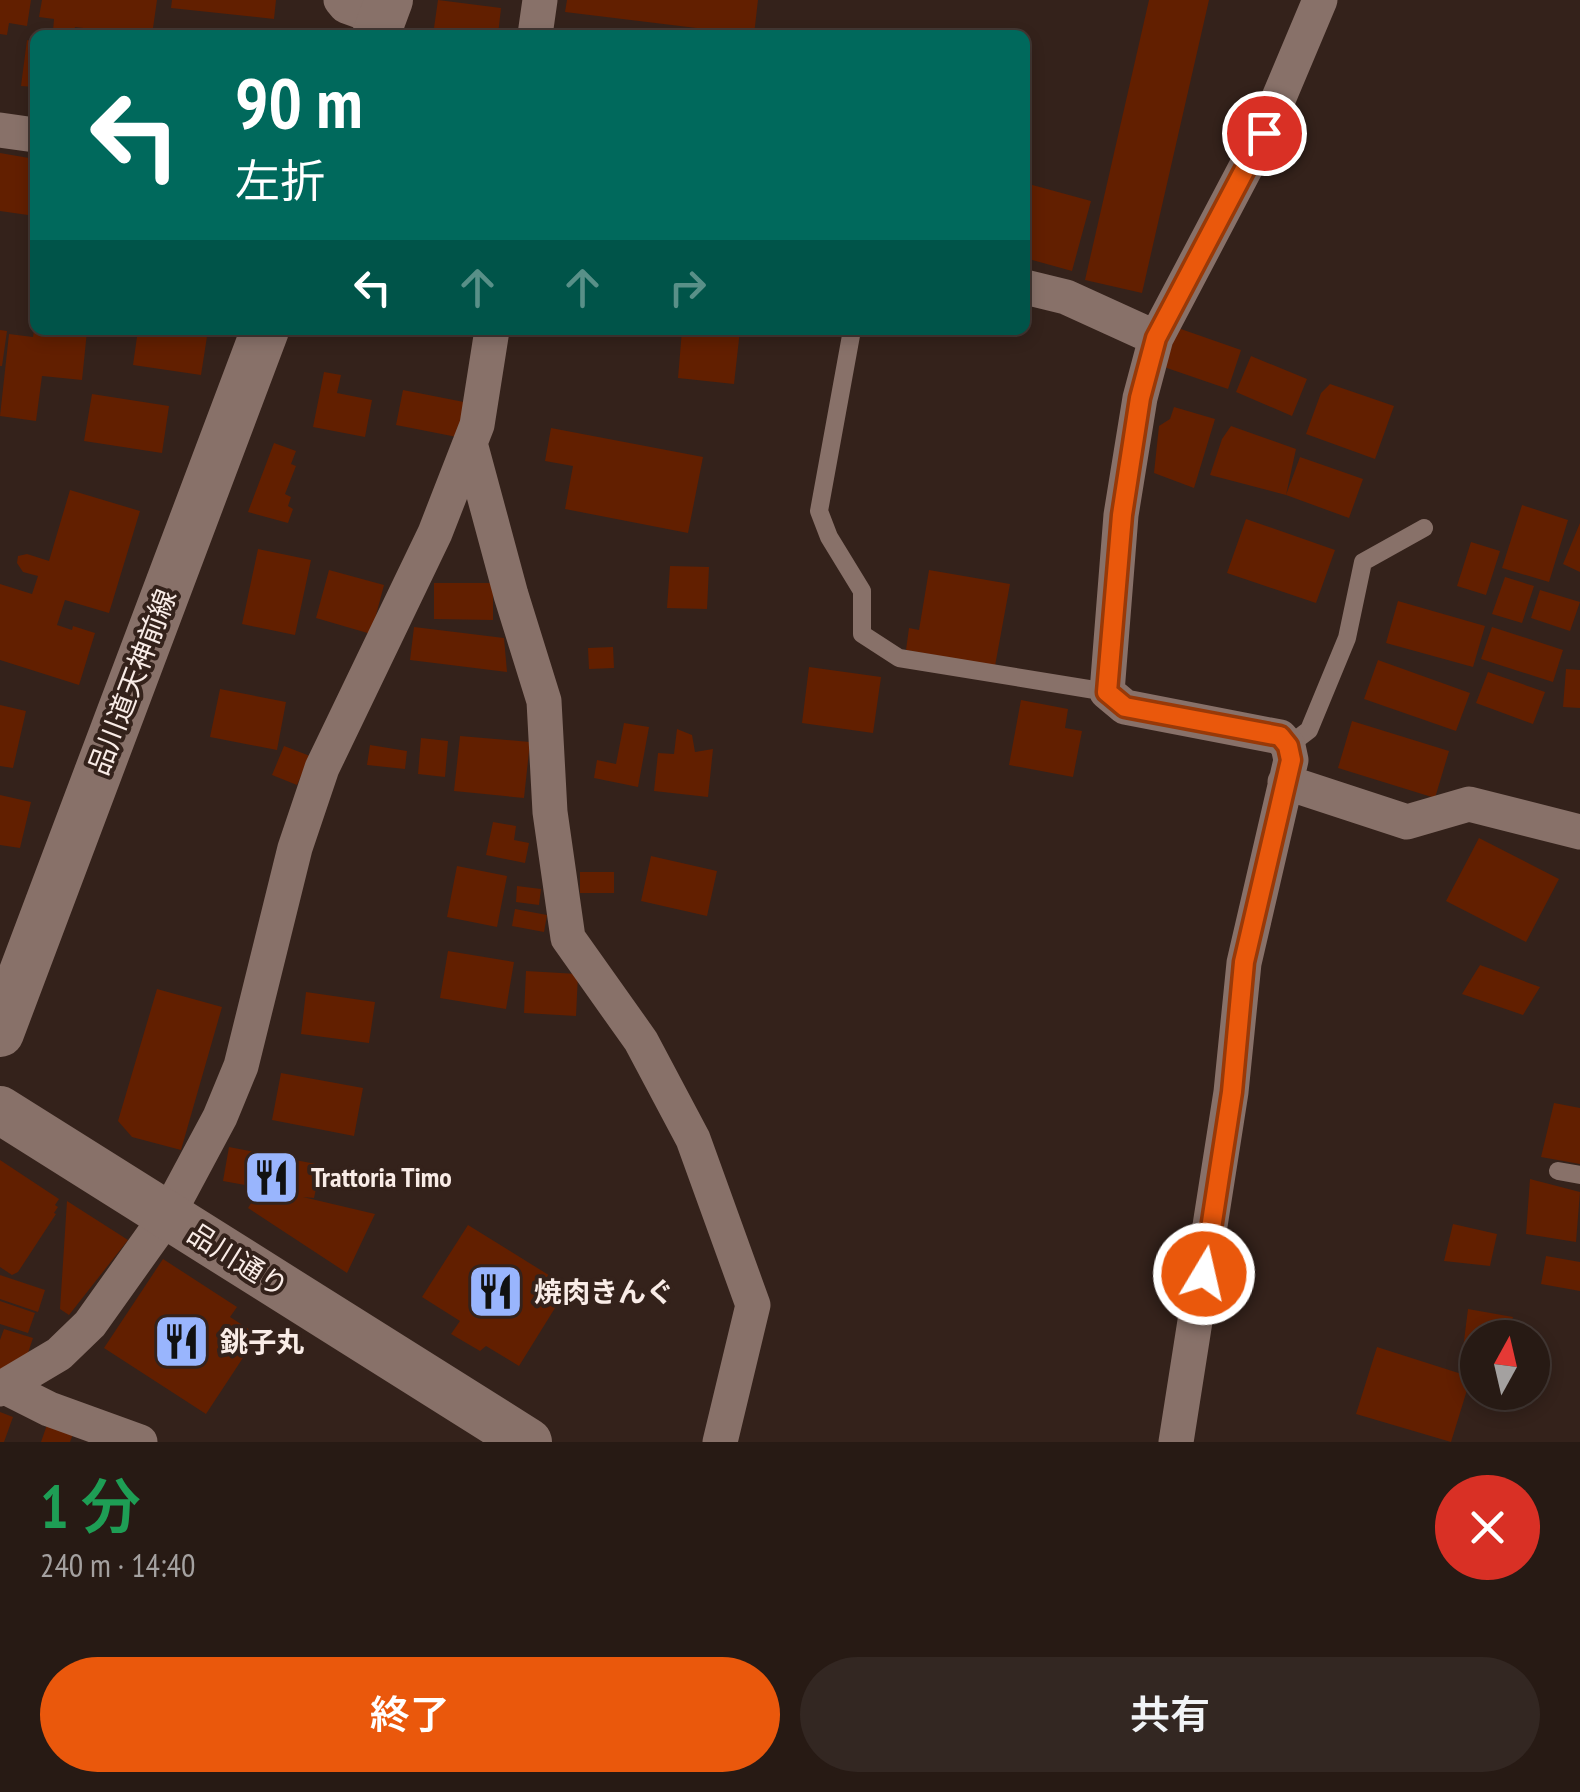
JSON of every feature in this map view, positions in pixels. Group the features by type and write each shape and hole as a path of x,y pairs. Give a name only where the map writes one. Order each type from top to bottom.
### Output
{"street":[{"path":"536,30 540,0"},
{"path":"1176,1442 1232,1092 1244,962 1291,760 1288,746 1280,736 1125,707 1107,692 1122,515 1140,398 1156,338 1264,133 1320,0"},
{"path":"0,130 30,134"},
{"path":"1030,288 1066,297 1156,338"},
{"name":"品川道天神前線","path":"0,1033 263,335"},
{"path":"4,1389 59,1354 90,1324 167,1216 220,1117 241,1066 295,848 322,768 435,533 477,426 491,335"},
{"path":"470,442 544,701 550,812 568,938 641,1041 693,1138 753,1306 720,1442"},
{"path":"1285,782 1408,822 1469,804 1580,832"},
{"name":"品川通り","path":"0,1110 528,1442"},
{"path":"4,1389 140,1442"}],"lane":[{"path":"851,335 819,512 829,537 862,592 862,634 899,658 1107,692"},
{"path":"1288,746 1309,730 1346,638 1363,562 1424,528"},
{"path":"1558,1171 1580,1175"}],"building":[{"path":"0,0 31,0 27,26 9,23 7,35 0,34"},
{"path":"42,0 157,0 153,30 53,30 54,19 39,17"},
{"path":"172,0 276,0 274,19 171,8"},
{"path":"438,0 501,8 499,30 434,30"},
{"path":"567,0 758,0 755,30 713,30 565,12"},
{"path":"1149,0 1209,0 1142,293 1085,280"},
{"path":"27,40 30,87 21,86"},
{"path":"0,153 30,158 30,215 0,211"},
{"path":"1030,184 1091,201 1072,271 1030,259"},
{"path":"1178,328 1241,350 1228,389 1164,367"},
{"path":"0,330 7,331 2,366 0,366"},
{"path":"9,334 87,335 82,380 42,376 36,421 0,416"},
{"path":"137,335 207,335 201,375 133,365"},
{"path":"682,335 739,335 734,384 678,378"},
{"path":"1251,356 1307,379 1292,416 1236,392"},
{"path":"324,372 341,375 337,393 372,400 365,437 313,427"},
{"path":"1330,384 1394,406 1375,459 1306,434 1321,393"},
{"path":"403,390 469,403 462,438 396,425"},
{"path":"92,394 169,406 162,453 84,441"},
{"path":"1174,407 1215,419 1194,488 1154,473 1159,426 1170,419"},
{"path":"1231,426 1296,449 1286,495 1210,475 1222,439"},
{"path":"551,428 703,457 688,533 565,509 573,466 545,461"},
{"path":"274,443 296,451 291,464 296,466 285,494 291,497 288,506 293,509 288,523 248,512"},
{"path":"1300,457 1363,479 1349,518 1286,495"},
{"path":"70,490 140,511 109,613 65,600 57,625 95,633 79,685 0,660 0,584 32,594 38,576 23,572 17,563 18,556 27,554 49,561"},
{"path":"1522,505 1568,520 1549,582 1502,568"},
{"path":"1246,519 1335,550 1316,603 1227,573"},
{"path":"1580,523 1580,572 1563,564"},
{"path":"1471,542 1500,551 1486,595 1457,586"},
{"path":"258,549 311,560 295,635 242,624"},
{"path":"670,566 709,567 707,609 667,608"},
{"path":"329,570 384,585 371,634 316,618"},
{"path":"929,570 1010,584 995,666 906,650 909,628 919,630"},
{"path":"1505,577 1534,586 1522,623 1492,614"},
{"path":"434,583 493,583 493,620 434,619"},
{"path":"1540,590 1580,602 1570,631 1531,618"},
{"path":"1398,601 1485,626 1473,667 1386,643"},
{"path":"414,627 504,638 507,672 410,660"},
{"path":"1492,627 1563,650 1553,682 1481,659"},
{"path":"613,647 614,668 589,669 588,648"},
{"path":"1378,660 1470,693 1456,731 1364,699"},
{"path":"809,667 881,677 873,733 802,723"},
{"path":"1566,669 1580,670 1580,708 1563,707"},
{"path":"1488,672 1545,692 1533,724 1476,703"},
{"path":"220,689 286,702 277,750 210,737"},
{"path":"1021,700 1068,709 1065,728 1082,731 1073,777 1009,765"},
{"path":"0,705 26,711 13,768 0,766"},
{"path":"1352,721 1449,751 1435,798 1338,768"},
{"path":"624,723 649,727 638,787 594,778 597,760 616,764"},
{"path":"677,729 692,735 695,752 713,749 708,797 654,791 658,753 674,754"},
{"path":"460,736 530,742 524,798 454,791"},
{"path":"421,738 448,741 445,777 418,774"},
{"path":"370,745 407,751 405,769 367,765"},
{"path":"284,746 310,756 297,785 272,775"},
{"path":"0,795 31,802 20,848 0,845"},
{"path":"493,822 516,826 514,840 529,843 525,863 486,855"},
{"path":"1479,838 1559,879 1526,942 1446,901"},
{"path":"651,856 717,871 707,916 641,901"},
{"path":"457,866 507,876 497,927 447,917"},
{"path":"580,872 614,872 614,893 580,893"},
{"path":"517,886 541,889 539,905 516,902"},
{"path":"515,909 547,915 544,932 512,926"},
{"path":"448,951 514,962 506,1009 440,998"},
{"path":"1480,965 1540,987 1523,1015 1462,994"},
{"path":"526,971 578,974 576,1016 524,1013"},
{"path":"157,989 222,1007 181,1150 132,1137 118,1121"},
{"path":"306,992 375,1002 369,1043 301,1034"},
{"path":"281,1073 363,1088 354,1136 272,1120"},
{"path":"1554,1103 1580,1108 1580,1164 1541,1157"},
{"path":"229,1147 321,1165 314,1198 303,1197 375,1214 347,1273 248,1208 261,1188 223,1181"},
{"path":"0,1160 59,1199 56,1214 18,1272 12,1275 0,1267"},
{"path":"1530,1179 1580,1192 1576,1242 1526,1234"},
{"path":"67,1201 128,1240 69,1315 60,1309"},
{"path":"1453,1224 1497,1234 1490,1266 1444,1261"},
{"name":"焼肉きんぐ","path":"468,1225 568,1287 519,1366 486,1346 480,1351 451,1334 460,1321 422,1297"},
{"path":"1546,1256 1580,1262 1580,1291 1541,1284"},
{"name":"銚子丸","path":"163,1259 237,1307 230,1317 258,1335 206,1414 104,1348"},
{"path":"0,1275 45,1290 38,1312 0,1299"},
{"path":"0,1301 35,1313 28,1333 0,1324"},
{"path":"1468,1309 1513,1317 1512,1320 1467,1320"},
{"path":"4,1329 33,1338 27,1356 0,1371 0,1340"},
{"path":"1377,1347 1460,1373 1461,1410 1451,1442 1356,1414"},
{"path":"0,1412 13,1417 4,1442 0,1442"},
{"path":"49,1419 75,1429 70,1442 41,1442"}],"place":[{"name":"Trattoria Timo","path":"272,1177"},
{"name":"焼肉きんぐ","path":"495,1292"},
{"name":"銚子丸","path":"181,1342"}],"route":[{"path":"1204,1274 1232,1092 1244,962 1291,760 1288,746 1280,736 1125,707 1107,692 1122,515 1140,398 1156,338 1264,133"}]}
